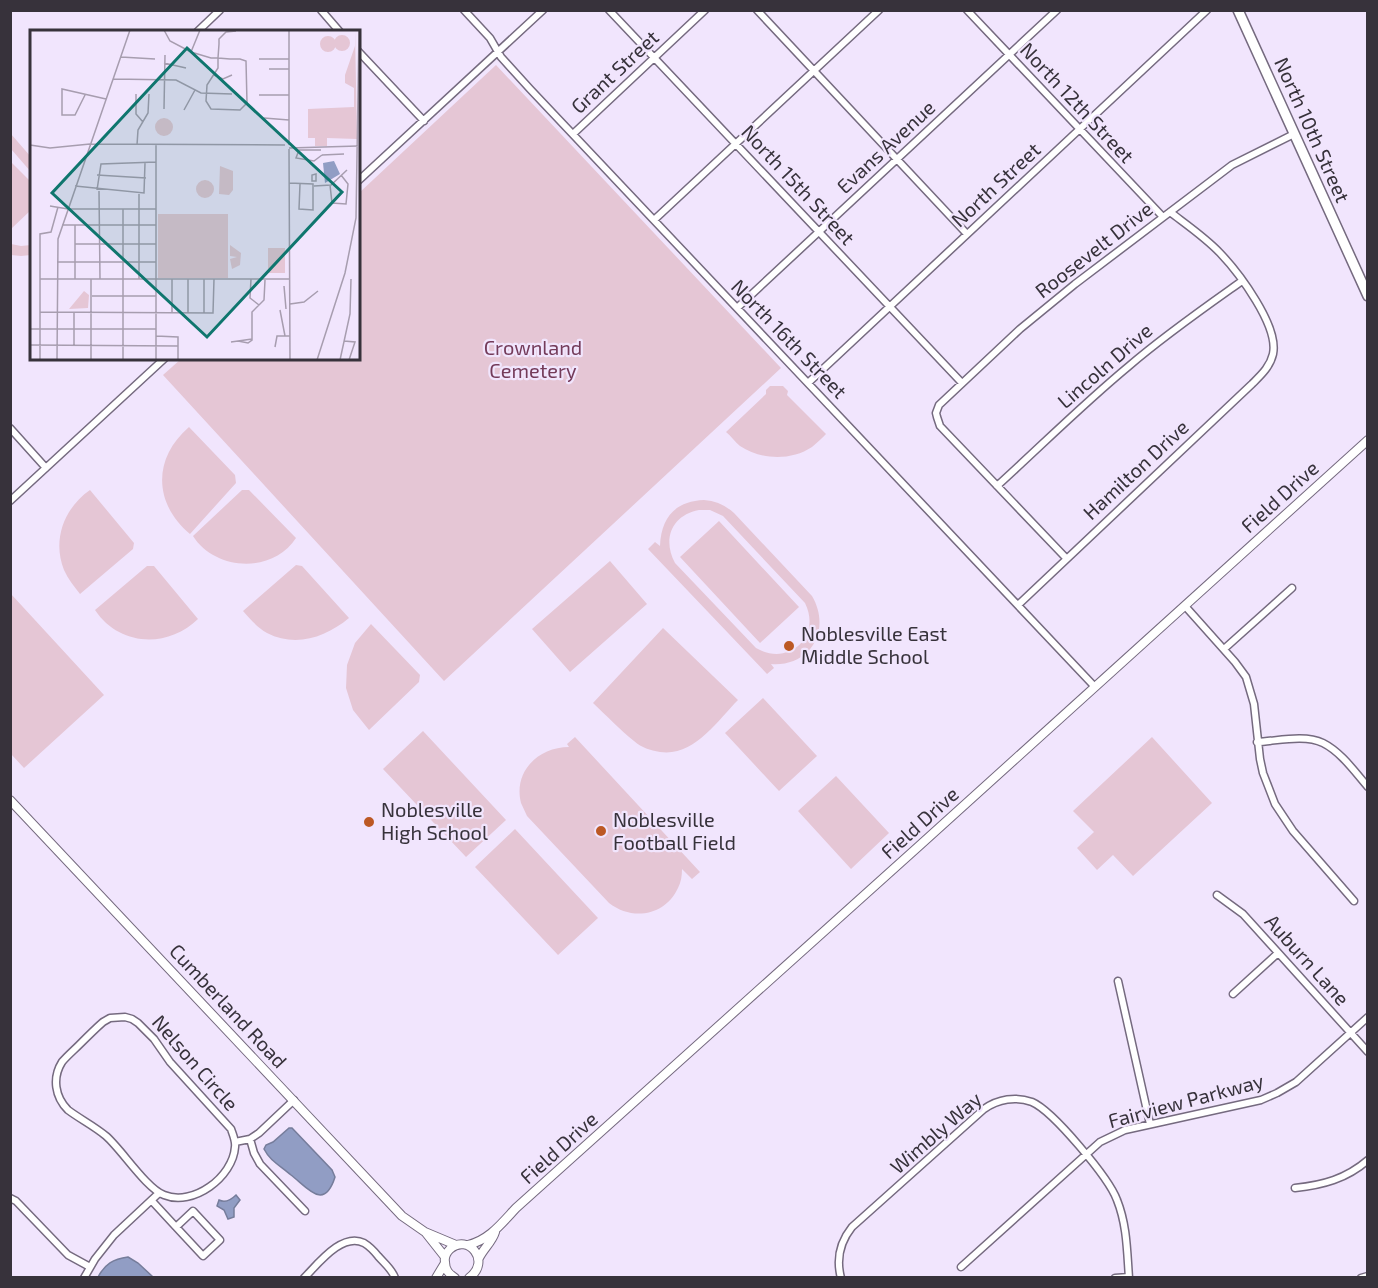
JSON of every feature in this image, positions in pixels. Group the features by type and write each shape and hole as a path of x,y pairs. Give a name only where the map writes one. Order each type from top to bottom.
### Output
{"main road":[{"name":"North 10th Street","path":"1238,10 1368,296"}],"street":[{"path":"199,30 220,10"},
{"path":"321,10 338,30"},
{"name":"North 16th Street","path":"464,10 490,38 498,52 573,134 1095,687"},
{"path":"360,179 543,10"},
{"name":"North 15th Street","path":"609,10 962,383"},
{"name":"Grant Street","path":"573,134 705,10"},
{"path":"757,10 968,234"},
{"path":"654,220 879,10"},
{"name":"North 12th Street","path":"967,10 1163,218"},
{"name":"Evans Avenue","path":"737,308 1057,10"},
{"name":"North Street","path":"808,383 1207,10"},
{"path":"360,53 424,121"},
{"name":"Roosevelt Drive","path":"997,486 940,426 936,413 939,405 1020,329 1170,212 1232,165 1294,134"},
{"path":"1170,212 1220,253 1242,280"},
{"name":"Hamilton Drive","path":"1018,604 1267,368 1274,345 1272,335 1259,307 1242,280"},
{"name":"Lincoln Drive","path":"997,486 1086,402 1167,335 1242,280"},
{"path":"10,501 163,360"},
{"path":"10,428 46,468"},
{"name":"Field Drive","path":"495,1230 516,1208 1368,440"},
{"path":"997,486 1066,558"},
{"path":"1224,649 1292,588"},
{"path":"1185,606 1241,670 1249,686 1254,704 1257,742 1263,772 1268,788 1285,821 1354,901"},
{"path":"1257,742 1302,739 1321,742 1337,752 1368,787"},
{"name":"Cumberland Road","path":"10,800 402,1216 425,1232 456,1245"},
{"name":"Auburn Lane","path":"1217,896 1243,914 1368,1052"},
{"path":"1233,994 1278,952"},
{"path":"1118,981 1150,1124"},
{"name":"Fairview Parkway","path":"961,1267 1100,1142 1119,1132 1266,1098 1296,1082 1368,1017"},
{"name":"Nelson Circle","path":"110,1018 132,1019 154,1039 176,1069 227,1124 235,1142 229,1165 205,1190 190,1197 169,1197 159,1193 149,1184 106,1136 63,1106 58,1096 57,1072 63,1061 103,1022 110,1018"},
{"name":"Wimbly Way","path":"841,1278 839,1267 841,1246 852,1227 992,1104 1010,1099 1035,1103 1052,1117 1107,1181 1116,1197 1126,1230 1129,1277"},
{"path":"235,1142 250,1139 259,1133 294,1100"},
{"path":"250,1139 261,1164 305,1210"},
{"path":"1295,1188 1334,1181 1351,1173 1368,1160"},
{"path":"84,1278 114,1235 159,1193"},
{"path":"10,1198 16,1201 68,1255 90,1268"},
{"path":"152,1201 176,1227 203,1256 220,1240 193,1211 176,1227"},
{"path":"436,1278 451,1248 456,1245 477,1243 495,1230"},
{"path":"469,1278 477,1274 479,1258 493,1238 495,1230"},
{"name":"Cumberland Road","path":"425,1232 445,1260 446,1268 453,1277"},
{"path":"304,1278 335,1248 349,1240 364,1243 369,1247 390,1269 395,1278"},
{"path":"468,1245 479,1258"},
{"path":"1361,1278 1368,1276"},
{"path":"1115,1278 1129,1277"}],"green space":[{"name":"Crownland Cemetery","path":"496,65 781,368 444,681 163,375 180,360 360,360 360,192"},
{"path":"11,134 30,156 30,171 11,149"},
{"path":"10,161 30,181 30,211 11,229"},
{"path":"11,244 30,245 30,255 11,255"},
{"path":"770,386 783,386 788,391 787,395 826,434 804,452 786,457 757,454 740,446 726,432 766,394"},
{"path":"189,427 235,475 236,483 190,534 169,509 162,480 169,452 177,439"},
{"path":"90,490 134,543 133,549 80,594 64,570 59,547 60,536 67,515 81,497"},
{"path":"242,490 249,490 296,538 286,550 273,558 244,564 229,562 203,548 193,536"},
{"path":"694,501 712,501 731,510 812,596 820,621 814,644 806,653 785,663 771,664 774,668 767,674 648,549 655,542 660,546 663,527 672,513","holes":["699,510 710,510 723,516 805,603 809,615 809,627 799,645 790,651 780,654 768,653 756,648 675,563 669,545 672,529 682,517"]},
{"path":"719,521 799,607 760,643 680,557"},
{"path":"610,561 647,604 570,672 532,629"},
{"path":"296,565 302,566 349,618 321,635 289,640 267,633 243,611"},
{"path":"147,566 154,566 198,619 186,629 158,639 130,637 105,622 95,610"},
{"path":"11,594 104,695 24,768 11,754"},
{"path":"371,624 420,675 419,682 369,730 353,710 346,688 347,665 355,643"},
{"path":"663,628 738,700 704,736 684,749 672,752 660,752 640,745 593,703"},
{"path":"763,698 817,756 779,791 725,733"},
{"path":"423,731 506,820 466,857 383,769"},
{"path":"575,737 700,872 692,879 682,869 678,888 665,905 657,910 638,914 618,909 609,903 526,814 521,803 520,791 525,771 539,756 548,751 569,747 567,744"},
{"path":"1152,737 1212,803 1133,876 1113,855 1097,870 1077,848 1094,832 1073,811"},
{"path":"836,776 889,833 851,869 798,811"},
{"path":"515,829 598,918 558,955 475,867"}],"water":[{"path":"292,1128 332,1170 335,1177 326,1193 320,1195 309,1190 266,1153 264,1149 266,1145"},
{"path":"236,1195 240,1200 234,1208 234,1217 228,1219 224,1210 217,1206 219,1200 228,1200"},
{"path":"128,1257 153,1277 98,1277 110,1263"}],"place":[{"name":"Noblesville East Middle School","path":"789,646"},
{"name":"Noblesville High School","path":"369,822"},
{"name":"Noblesville Football Field","path":"601,831"}]}
